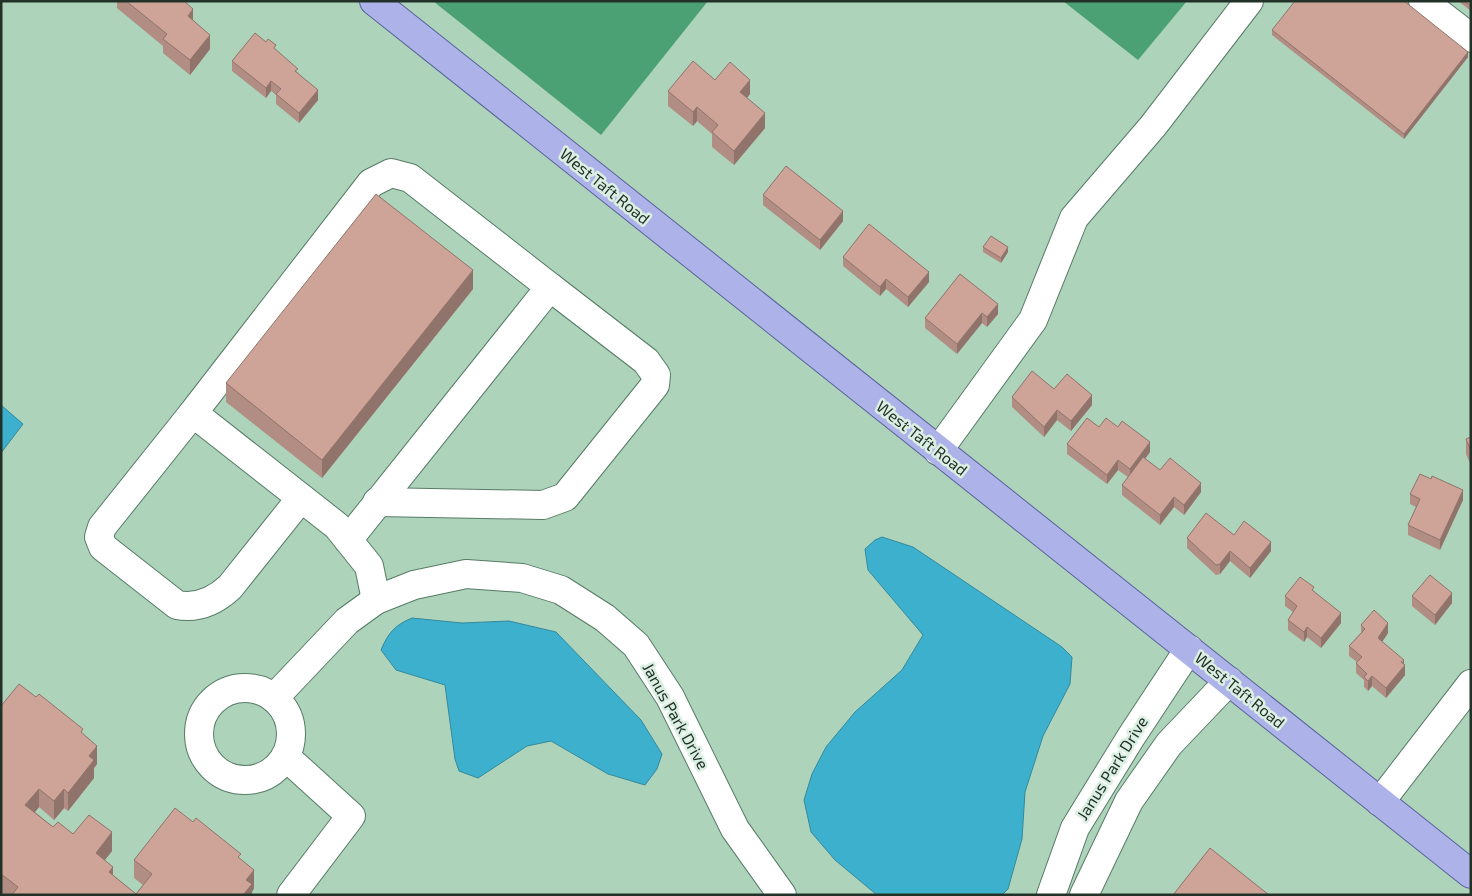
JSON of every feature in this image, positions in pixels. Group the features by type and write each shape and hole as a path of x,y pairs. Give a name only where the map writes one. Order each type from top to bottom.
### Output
{"main road":[{"name":"West Taft Road","path":"374,1 1471,874"}],"street":[{"path":"938,451 1032,320 1074,218 1153,126 1250,1"},
{"path":"1423,1 1471,38"},
{"path":"302,498 230,587 218,598 190,607 177,605 104,547 99,537 102,527 371,183 391,173 410,178 646,361 656,375 655,385 565,497 543,505 378,502"},
{"path":"348,540 550,287"},
{"path":"193,413 337,526 369,566 376,600"},
{"name":"Janus Park Drive","path":"274,698 347,621 376,600 414,585 466,574 522,578 561,590 605,618 636,645 670,697 735,828 782,895"},
{"name":"Janus Park Drive","path":"1051,895 1075,828 1131,737 1189,650"},
{"name":"Janus Park Drive","path":"1084,895 1129,801 1168,744 1229,681"},
{"path":"1380,802 1471,684"},
{"path":"248,687 261,690 274,698 283,707 291,731 286,757 276,769 262,777 246,780 231,778 216,770 206,759 199,744 198,730 202,716 209,704 220,695 233,689 248,687"},
{"path":"286,757 351,816 291,895"}],"green space":[{"path":"433,1 708,1 601,135"},
{"path":"1063,1 1187,1 1138,60"}],"water":[{"path":"1,405 23,424 1,453"},
{"path":"882,537 913,547 1062,647 1072,657 1070,684 1043,736 1025,792 1022,839 1008,889 1002,895 877,895 835,860 811,832 804,800 812,774 826,747 855,712 902,670 923,635 868,570 865,549 875,540"},
{"path":"412,618 462,623 509,621 556,632 641,720 662,754 657,769 645,785 608,774 551,741 527,746 478,778 459,771 455,759 445,685 396,670 381,650 393,630"}],"building":[{"path":"126,1 184,1 193,9 188,16 210,35 190,60 163,39 167,34"},
{"path":"1295,1 1404,1 1468,52 1404,134 1272,30"},
{"path":"1464,1 1471,1 1471,6"},
{"path":"255,33 266,42 268,39 276,45 274,48 298,69 295,71 318,90 299,113 276,94 281,89 271,81 266,88 232,61"},
{"path":"693,61 715,80 730,62 750,80 740,92 765,113 734,151 712,132 718,125 697,107 693,112 668,91"},
{"path":"786,166 843,211 820,240 763,195"},
{"path":"376,194 473,270 322,460 226,383"},
{"path":"869,224 929,272 908,297 886,279 880,287 843,257"},
{"path":"991,236 1008,247 1001,258 983,247"},
{"path":"960,274 998,304 987,317 982,313 957,344 925,318"},
{"path":"1032,371 1054,389 1067,374 1092,395 1071,421 1057,410 1044,427 1012,397"},
{"path":"1087,418 1099,427 1106,418 1118,427 1122,421 1150,442 1130,469 1118,460 1107,475 1067,444"},
{"path":"1471,437 1471,451 1466,439"},
{"path":"1143,457 1160,470 1170,458 1201,483 1184,505 1174,497 1160,515 1122,485"},
{"path":"1420,474 1431,479 1432,476 1463,490 1440,540 1408,525 1420,499 1410,494"},
{"path":"1206,513 1234,535 1244,521 1271,542 1250,568 1230,551 1220,564 1216,565 1187,538"},
{"path":"1430,575 1452,593 1435,615 1412,596"},
{"path":"1300,577 1314,587 1312,590 1341,613 1321,638 1307,627 1304,632 1288,620 1297,606 1285,596"},
{"path":"1374,610 1388,623 1378,638 1404,660 1401,662 1405,665 1386,688 1372,676 1368,681 1364,677 1367,674 1356,663 1362,657 1349,646 1365,629 1361,625"},
{"path":"19,684 36,697 39,694 83,729 81,732 97,746 89,756 94,760 68,793 64,789 54,801 39,789 25,805 53,827 58,822 73,834 89,815 112,832 96,853 113,867 109,872 136,894 152,874 134,860 175,808 193,822 196,818 241,854 238,857 254,870 246,880 252,884 243,895 12,895 18,887 1,874 1,706"},
{"path":"1210,848 1269,895 1173,895"}]}
